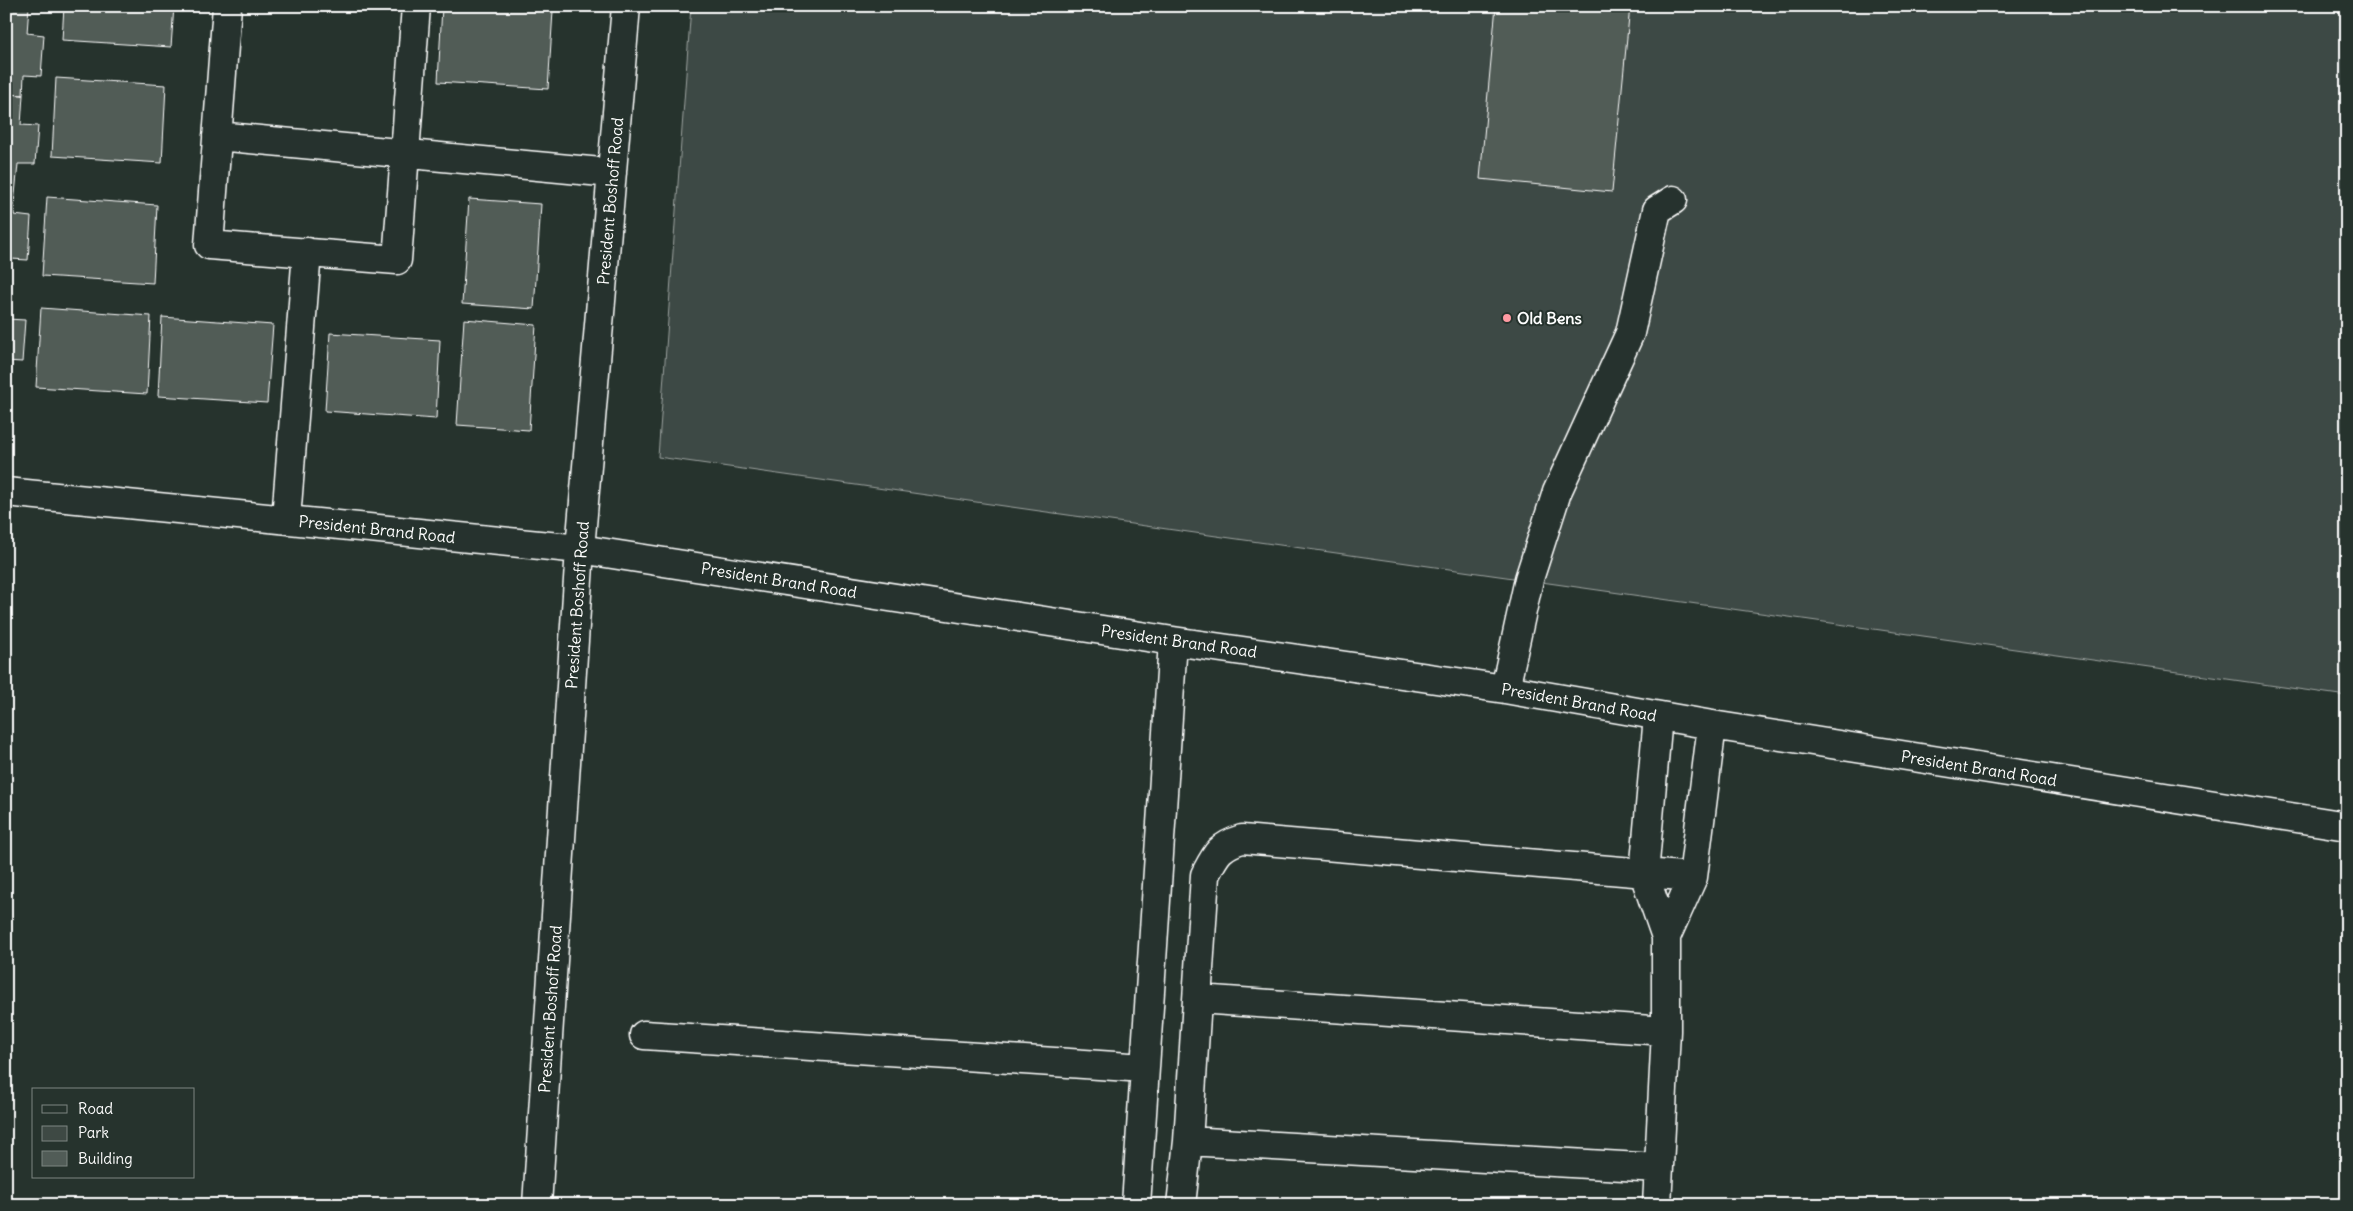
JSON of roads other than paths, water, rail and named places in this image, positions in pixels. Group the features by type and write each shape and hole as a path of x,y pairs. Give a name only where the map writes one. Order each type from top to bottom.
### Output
{"street":[{"path":"227,6 209,245 397,260 416,6"},
{"name":"President Boshoff Road","path":"538,1205 580,549 626,6"},
{"path":"217,136 612,172"},
{"path":"1505,689 1529,579 1557,492 1630,333 1657,210 1674,200"},
{"path":"286,520 307,252"},
{"name":"President Brand Road","path":"6,492 580,549 1173,641 1505,689 1712,726 2347,826"},
{"path":"1136,1205 1173,641"},
{"path":"1656,1205 1666,1031 1666,937 1644,874 1658,716"},
{"path":"1666,937 1693,877 1712,726"},
{"path":"1181,1205 1188,1141 1205,875 1215,856 1226,844 1242,839 1693,877"},
{"path":"1198,999 1666,1031"},
{"path":"644,1035 1145,1068"},
{"path":"1188,1141 1658,1168"}],"place":[{"name":"Old Bens","path":"1507,318"}]}
